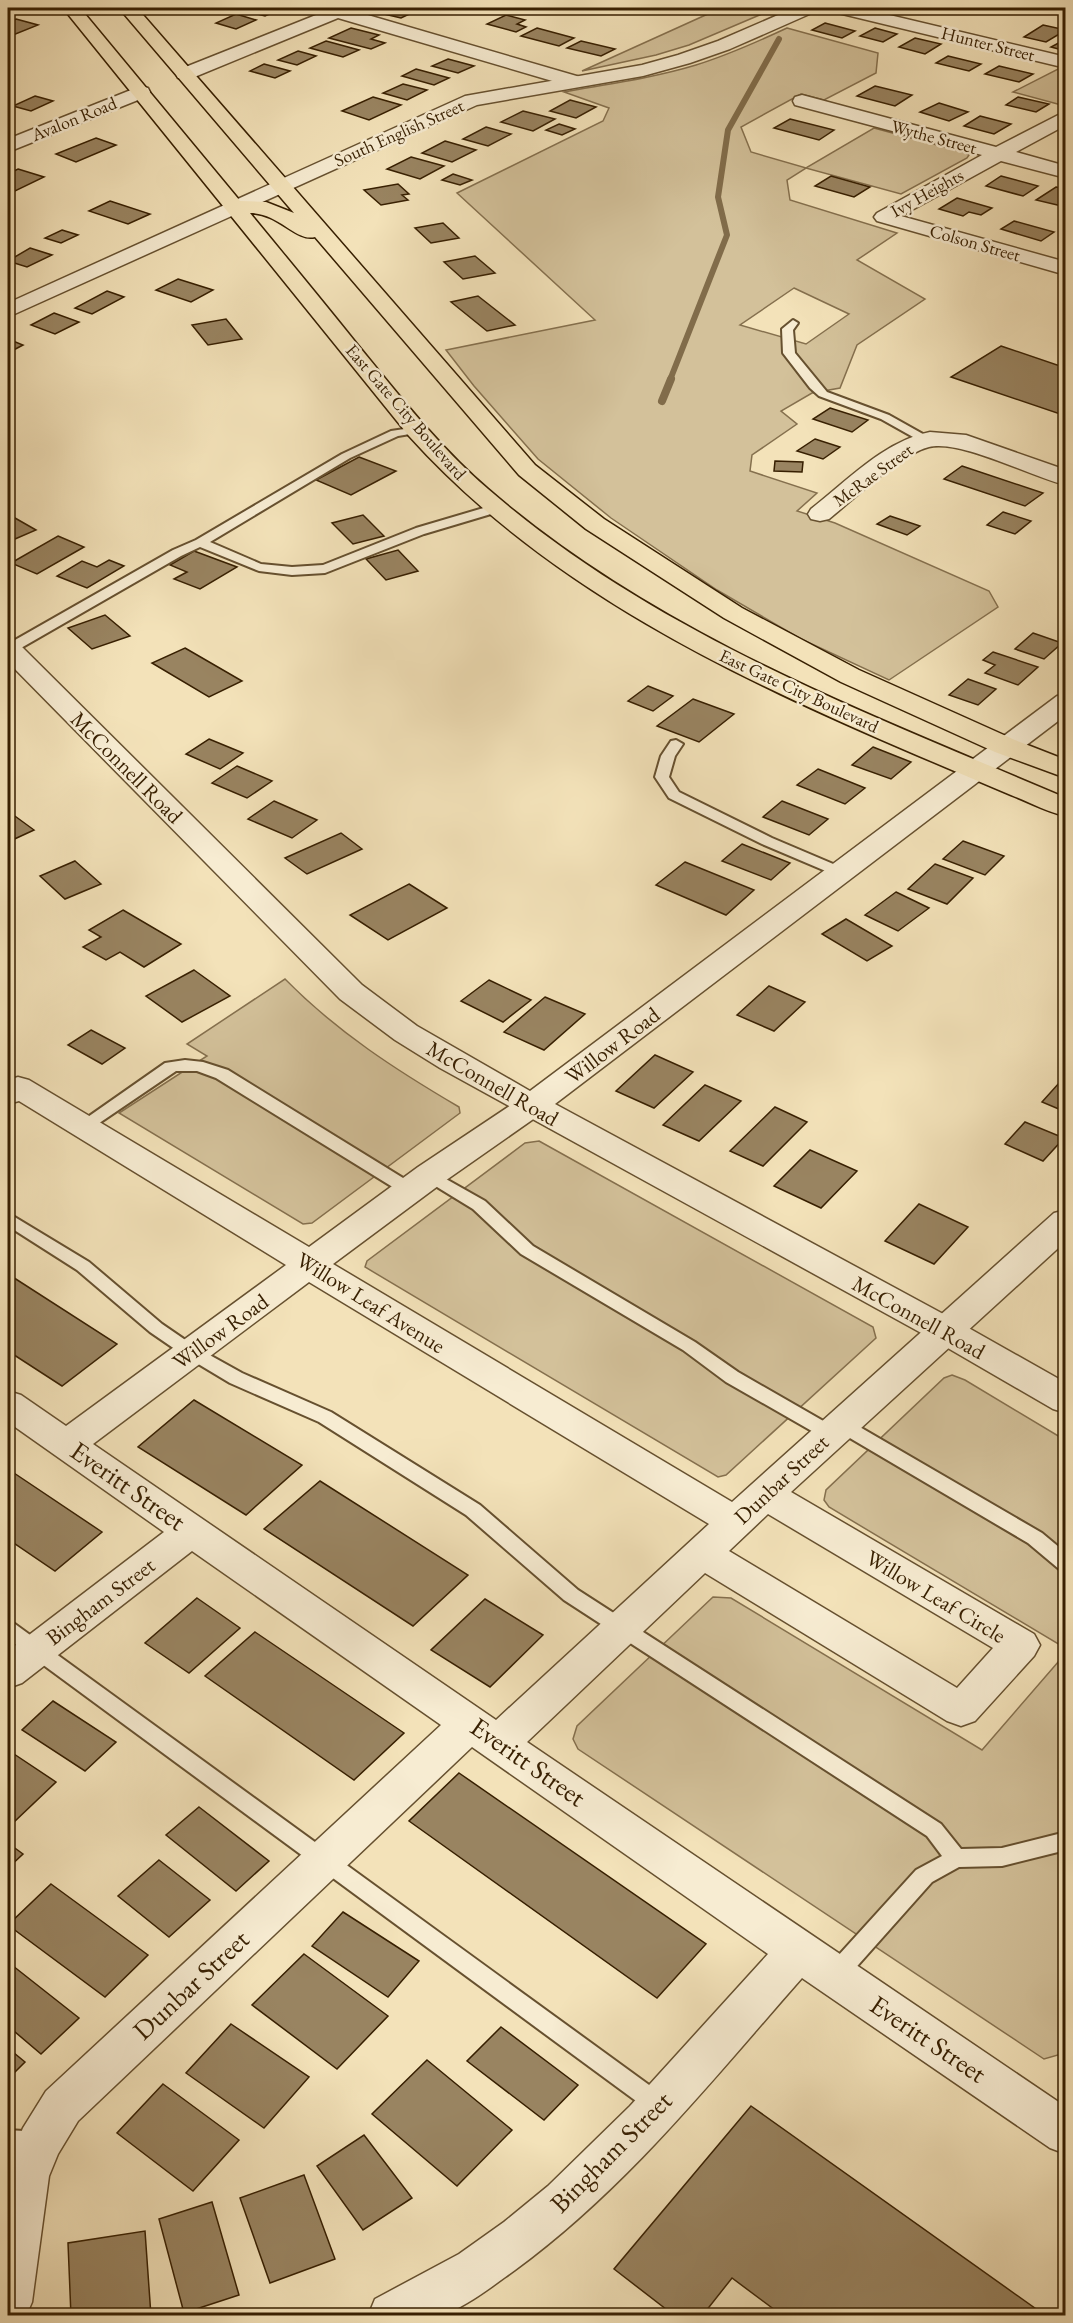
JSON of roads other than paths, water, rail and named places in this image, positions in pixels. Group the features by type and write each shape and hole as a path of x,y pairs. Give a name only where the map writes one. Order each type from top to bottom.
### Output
{"main road":[{"name":"East Gate City Boulevard","path":"71,8 417,430 478,493 496,508 565,562 705,646 795,691 1065,808"},
{"name":"East Gate City Boulevard","path":"128,8 527,470 595,524 733,613 850,676 1005,746 1065,770"},
{"path":"172,130 198,146 222,175 247,185 281,187"},
{"path":"234,208 262,206 283,213 355,272"}],"street":[{"name":"South English Street","path":"8,311 423,120 472,100 643,70 684,60 808,8"},
{"name":"Hunter Street","path":"840,8 1065,63"},
{"path":"185,74 336,9 573,81"},
{"name":"Avalon Road","path":"9,144 141,92"},
{"name":"Wythe Street","path":"802,102 1065,172"},
{"name":"Ivy Heights","path":"884,217 1065,117"},
{"name":"Colson Street","path":"884,217 1065,269"},
{"name":"McRae Street","path":"820,514 904,450 926,440 942,438 958,440 1065,478"},
{"name":"McConnell Road","path":"8,649 351,992 406,1033 531,1106 946,1331 1065,1400"},
{"name":"Willow Road","path":"67,1444 420,1183 531,1106 1065,702"},
{"name":"Willow Leaf Avenue","path":"8,1094 18,1088 83,1125 310,1264 329,1279 735,1522"},
{"name":"Dunbar Street","path":"8,2302 26,2176 23,2142 324,1860 485,1732 622,1628 764,1494 1065,1221"},
{"name":"Everitt Street","path":"8,1404 485,1732 798,1951 1060,2118"},
{"name":"Willow Leaf Circle","path":"702,1552 961,1710 1020,1645 764,1494"},
{"name":"Bingham Street","path":"17,1650 192,1531"},
{"name":"Bingham Street","path":"392,2316 475,2270 534,2227 585,2182 659,2105 798,1951"}],"lane":[{"path":"793,323 787,329 789,353 814,386 823,394 885,417 926,440"},
{"path":"8,649 177,553 200,543 346,456 395,433 417,430"},
{"path":"200,543 259,567 292,571 325,569 420,531 496,508"},
{"path":"676,744 668,756 662,777 674,795 767,841 840,872"},
{"path":"83,1125 171,1067 187,1064 202,1066 222,1074 420,1183 479,1204 527,1250 689,1346 732,1377 835,1429 1035,1538 1065,1564"},
{"path":"8,1219 83,1266 156,1328 191,1352 236,1378 325,1417 473,1510 504,1535 554,1582 934,1830 956,1858"},
{"path":"17,1650 324,1860 659,2105"},
{"path":"835,1976 924,1876 956,1858 1002,1857 1065,1841"}],"waterway":[{"path":"670,380 727,235 718,197 728,130 779,39"},
{"path":"662,401 671,379"}]}
